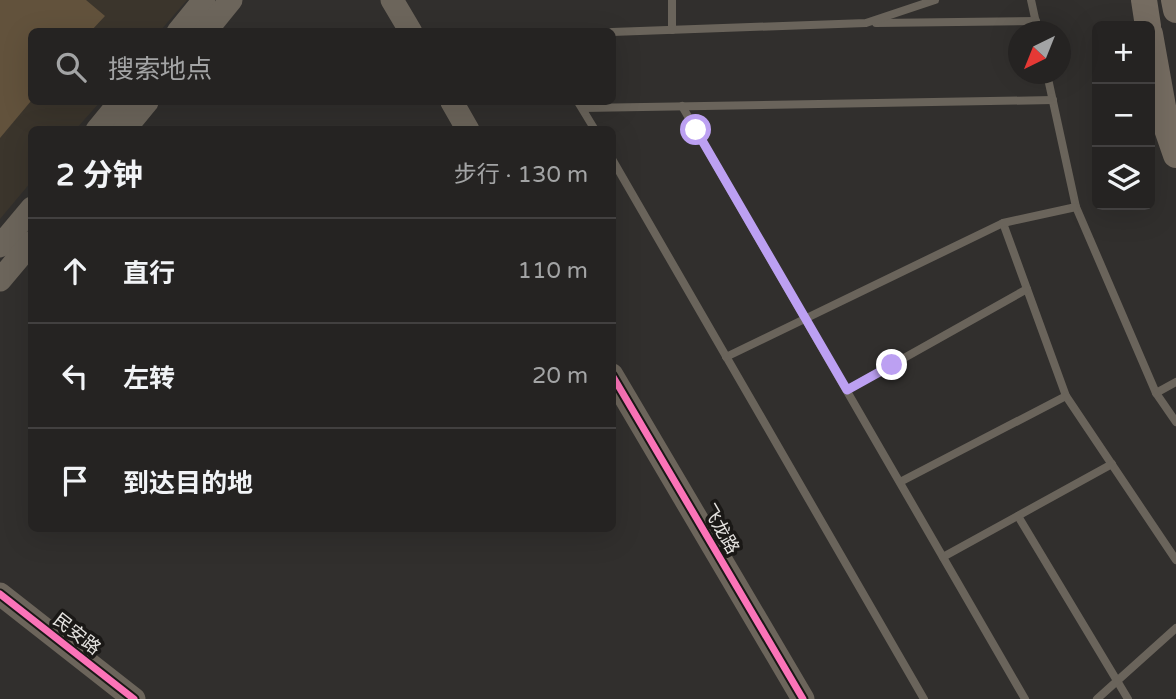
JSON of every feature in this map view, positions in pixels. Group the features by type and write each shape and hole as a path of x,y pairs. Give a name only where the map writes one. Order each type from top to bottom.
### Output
{"main road":[{"path":"1144,0 1147,21"},
{"path":"1174,0 1176,10"},
{"path":"1155,62 1167,129 1176,155"}],"street":[{"path":"181,28 204,0"},
{"path":"208,28 231,0"},
{"path":"392,0 409,28"},
{"path":"100,126 118,105"},
{"path":"127,126 145,105"},
{"path":"454,105 466,126"},
{"path":"0,246 28,213"},
{"path":"0,280 28,247"},
{"name":"飞龙路","path":"616,382 803,699"},
{"name":"民安路","path":"0,594 134,699"}],"lane":[{"path":"672,0 672,30"},
{"path":"866,23 935,0"},
{"path":"1031,0 1036,21"},
{"path":"616,33 866,23 1008,21"},
{"path":"1049,84 1076,207 1156,393 1176,422"},
{"path":"581,105 1053,100"},
{"path":"581,105 594,126"},
{"path":"682,106 1025,699"},
{"path":"616,166 924,699"},
{"path":"726,357 1003,223 1076,207"},
{"path":"1003,223 1066,396 1176,560"},
{"path":"847,390 1027,289"},
{"path":"1156,393 1176,382"},
{"path":"900,482 1066,396"},
{"path":"943,557 1112,464"},
{"path":"1018,516 1128,699"},
{"path":"1097,699 1176,628"}],"shaded area":[{"path":"0,0 187,0 163,28 28,28 28,105 97,105 79,126 28,126 28,186 0,219"},
{"path":"0,0 86,0 105,16 94,28 28,28 28,105 0,138"}],"cycle path":[{"path":"616,382 803,699"},
{"path":"0,594 134,699"}],"route":[{"path":"696,130 847,390 892,365"}]}
